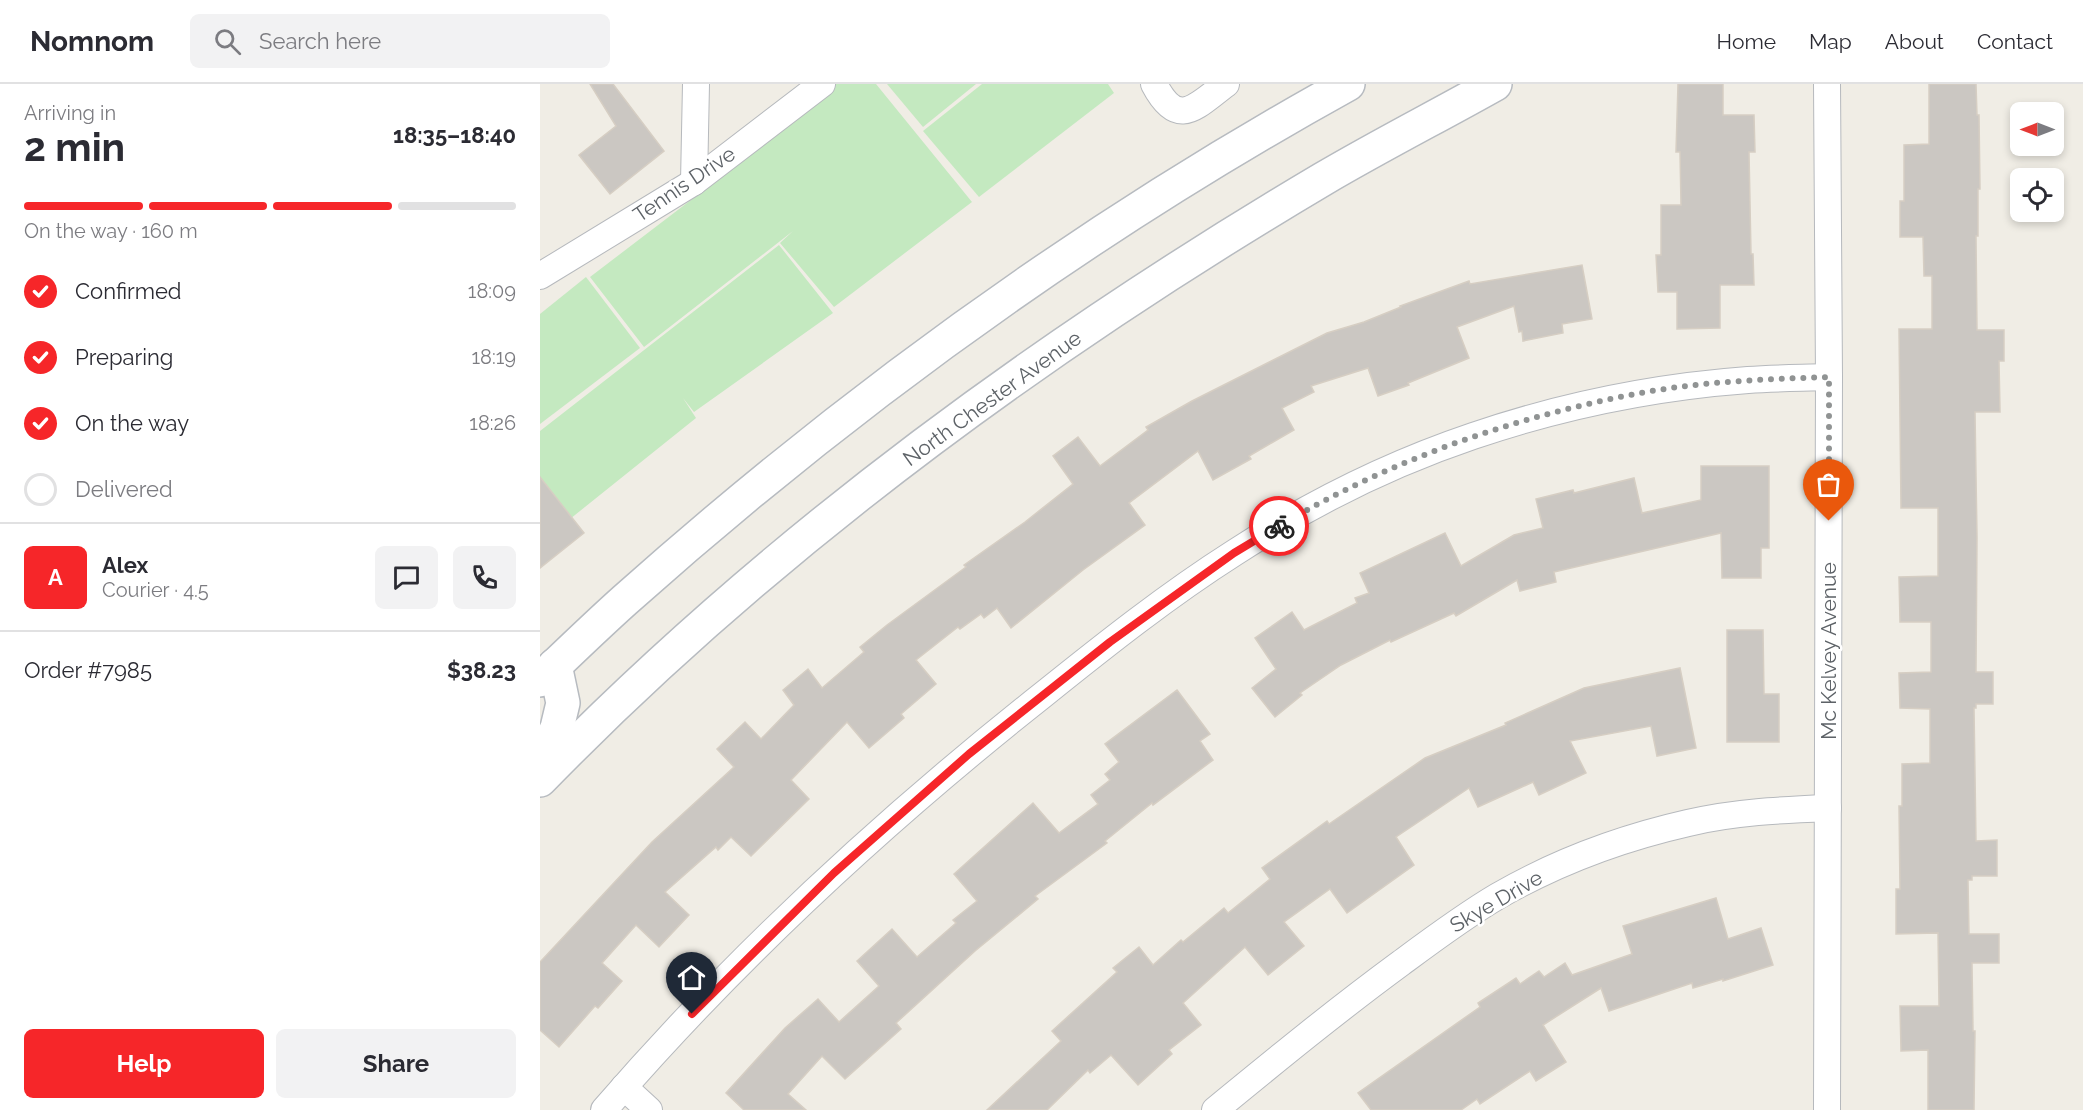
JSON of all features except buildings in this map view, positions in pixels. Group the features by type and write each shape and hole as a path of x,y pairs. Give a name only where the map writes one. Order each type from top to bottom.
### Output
{"main road":[{"path":"540,765 557,728 562,703 548,672 624,600 766,479 880,389 987,311 1159,196 1348,84"},
{"name":"North Chester Avenue","path":"540,780 671,653 820,526 970,411 1028,369 1197,256 1325,178 1495,84"}],"street":[{"path":"694,182 696,84"},
{"name":"Tennis Drive","path":"540,276 694,182 822,84"},
{"path":"1154,84 1160,97 1175,109 1184,112 1226,84"},
{"name":"Mc Kelvey Avenue","path":"1827,84 1829,377 1827,1110"},
{"path":"604,1110 706,999 834,873 960,761 1110,642 1234,553 1315,505 1383,472 1471,436 1561,410 1666,389 1748,380 1829,377"},
{"name":"Skye Drive","path":"1215,1110 1327,1018 1450,927 1498,896 1570,860 1623,840 1689,822 1756,812 1828,808"},
{"path":"624,1087 649,1110"}],"green space":[{"path":"836,84 876,84 972,202 834,307 780,243 793,231 644,347 590,277 725,174 724,171"},
{"path":"887,84 976,84 923,127"},
{"path":"982,84 1108,84 1114,93 979,197 923,131"},
{"path":"779,245 833,313 694,412 683,398 696,418 570,519 540,481 540,431"},
{"path":"586,277 640,348 540,424 540,314"}],"way so far":[{"path":"1279,526 1315,505 1383,472 1471,436 1561,410 1654,391 1748,380 1829,377 1829,521"}],"route":[{"path":"692,1014 834,873 969,754 1110,642 1234,553 1279,526"}]}
